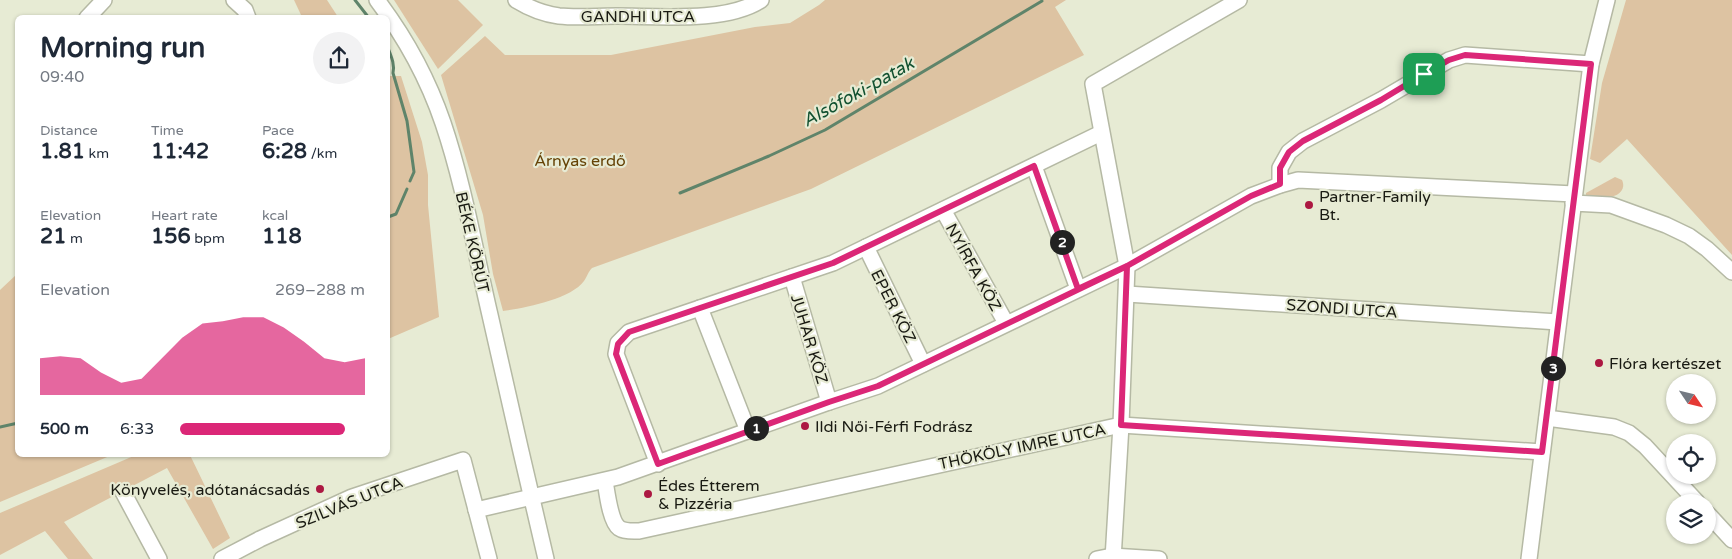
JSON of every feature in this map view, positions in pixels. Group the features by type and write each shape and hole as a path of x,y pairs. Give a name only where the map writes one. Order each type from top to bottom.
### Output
{"street":[{"path":"90,15 104,0"},
{"path":"234,0 245,10 247,15"},
{"name":"BÉKE KÖRÚT","path":"377,0 387,15"},
{"name":"GANDHI UTCA","path":"516,0 534,9 561,16 665,16 727,13 742,9 761,0"},
{"path":"1113,557 1121,425 1127,266 1093,84 1239,0"},
{"path":"1529,559 1591,64 1608,0"},
{"name":"BÉKE KÖRÚT","path":"390,20 409,48 443,124 470,225 530,498 546,559"},
{"path":"1280,184 1280,168 1289,152 1303,141 1381,100 1449,60 1465,55 1591,64"},
{"path":"658,464 616,354 616,348 623,337 629,332 833,263 1101,133"},
{"path":"1034,166 1078,289"},
{"path":"489,559 476,510 605,481 878,386 1127,266 1251,196 1280,184 1298,180 1574,198 1611,205 1666,225 1689,236 1707,248 1732,272"},
{"name":"NYÍRFA KÖZ","path":"943,210 1006,323"},
{"name":"EPER KÖZ","path":"866,247 923,364"},
{"name":"JUHAR KÖZ","path":"792,277 829,402"},
{"name":"SZONDI UTCA","path":"1127,294 1558,322"},
{"path":"700,308 748,431"},
{"path":"1547,418 1614,427 1629,433 1645,446 1690,494"},
{"name":"THÖKÖLY IMRE UTCA","path":"605,481 614,520 619,528 628,531 639,531 1121,425 1542,452"},
{"name":"SZILVÁS UTCA","path":"222,559 240,555 352,497 463,460 476,510"},
{"path":"123,492 160,559"},
{"path":"1716,523 1732,540"},
{"path":"1097,559 1113,557 1159,559"}],"green space":[{"path":"294,0 327,0 337,15 301,15"},
{"path":"394,0 458,0 483,25 438,69"},
{"name":"Árnyas erdő","path":"825,0 1066,0 1055,7 1084,55 811,189 592,268 578,287 558,298 523,308 503,311 493,274 483,215 441,75 485,36 505,55 611,55 755,27 790,23"},
{"path":"1626,0 1732,0 1732,255 1627,139 1600,163 1590,159 1602,83"},
{"path":"390,76 401,76 422,142 428,175 428,205 439,317 390,338"},
{"path":"1615,177 1622,180 1623,186 1617,195 1597,199 1586,196 1586,193"},
{"path":"15,276 15,457 107,457 0,502 0,290"},
{"path":"131,457 191,457 230,538 213,549 167,468 64,522 93,559 68,559 45,531 0,555 0,513"}],"waterway":[{"path":"355,0 367,15"},
{"name":"Alsófoki-patak","path":"680,193 769,156 825,130 1042,1"},
{"path":"390,54 393,63 393,73 407,121 414,172 410,181"},
{"path":"390,216 396,214 407,189"},
{"path":"0,427 15,424"}],"place":[{"name":"Partner-Family Bt.","path":"1309,205"},
{"name":"Flóra kertészet","path":"1599,363"},
{"name":"Ildi Női-Férfi Fodrász","path":"805,426"},
{"name":"Könyvelés, adótanácsadás","path":"320,489"},
{"name":"Édes Étterem & Pizzéria","path":"648,494"}],"route":[{"path":"1424,74 1381,100 1303,141 1289,152 1280,168 1280,184 1251,196 1127,266 878,386 658,464 616,354 618,344 629,332 833,263 1034,166 1078,289 1127,266 1121,425 1542,452 1591,64 1465,55 1449,60 1424,74"}]}
